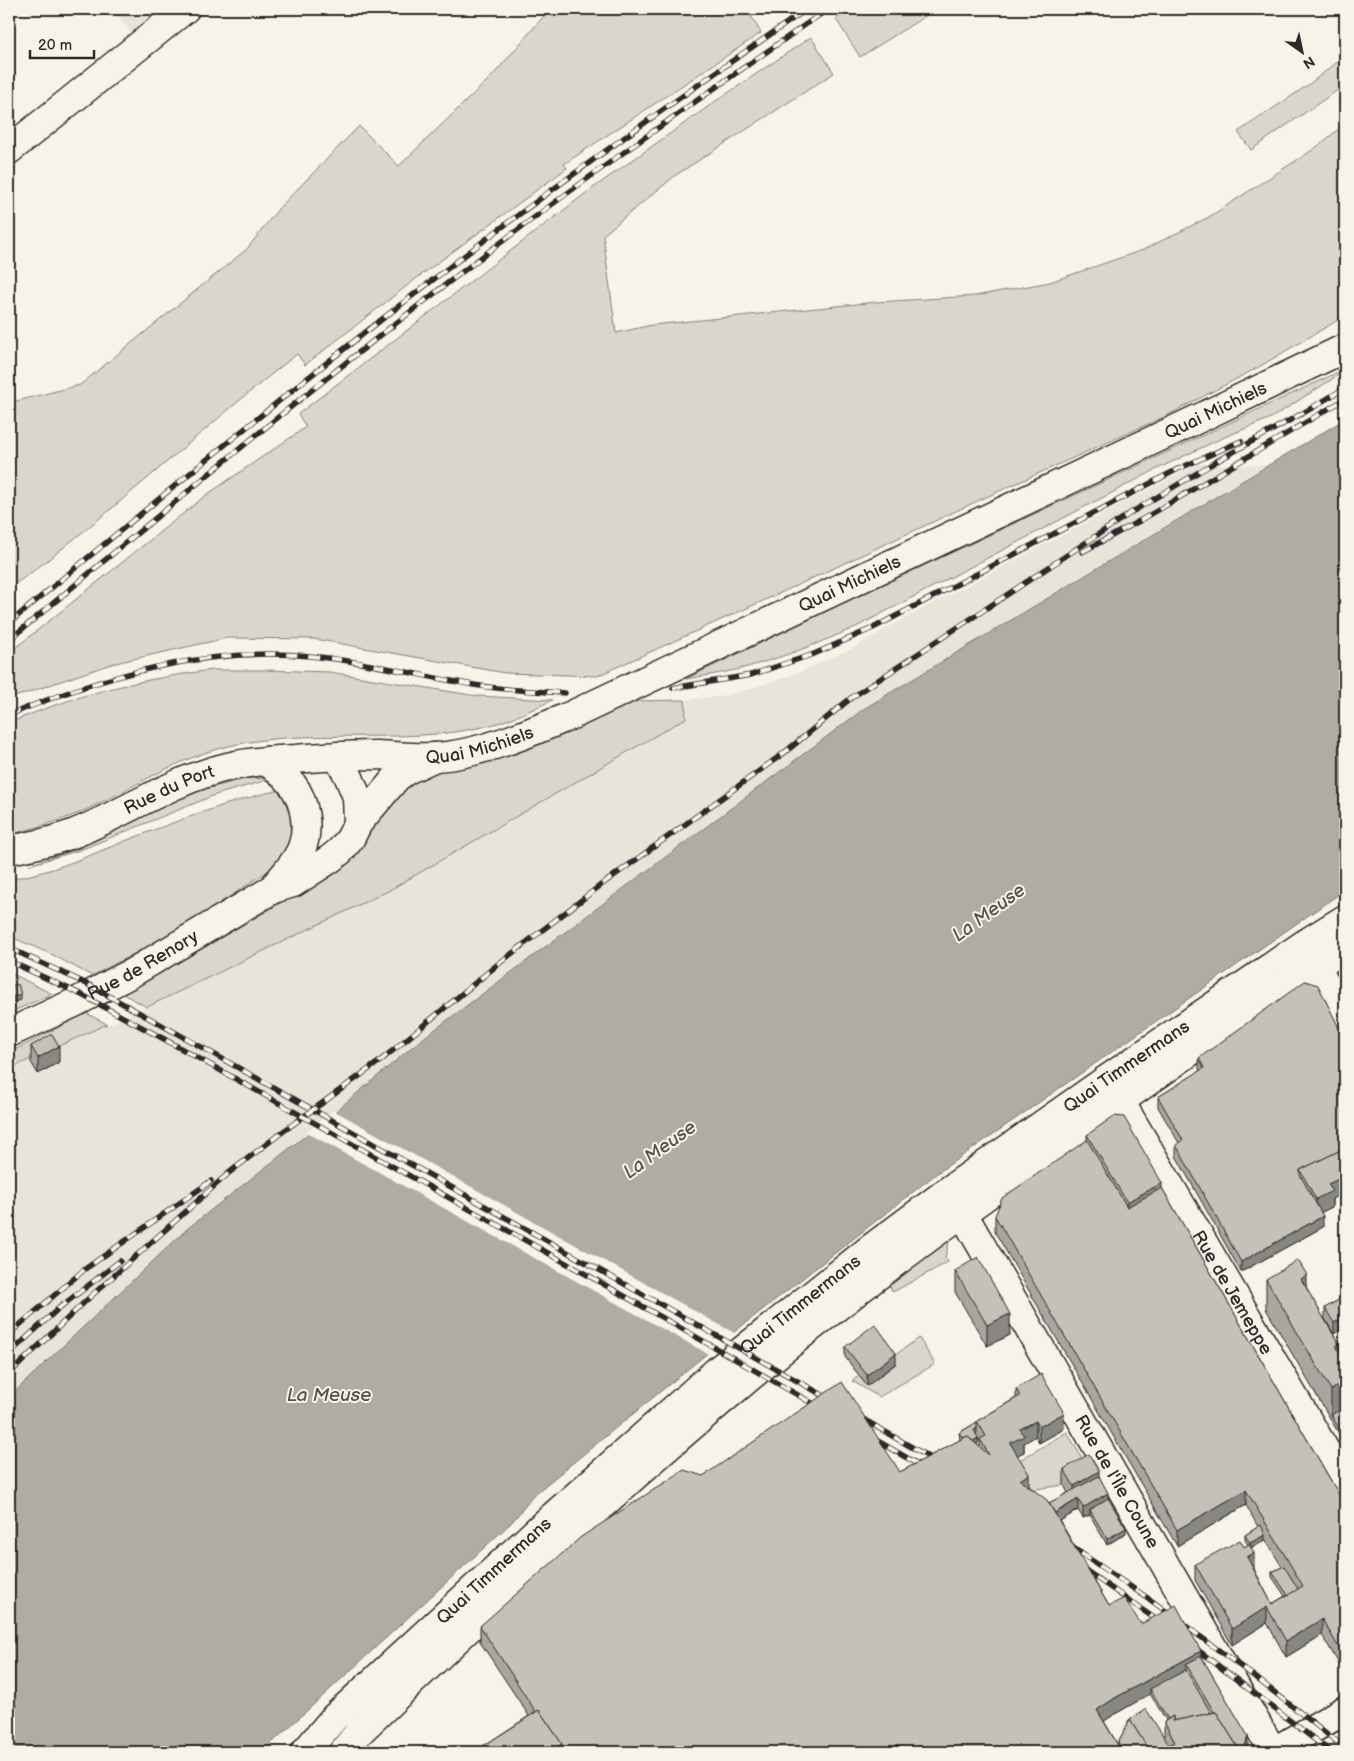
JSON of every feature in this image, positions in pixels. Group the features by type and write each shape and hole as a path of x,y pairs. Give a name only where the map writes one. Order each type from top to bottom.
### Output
{"main road":[{"path":"9,150 184,9"},
{"name":"Quai Michiels","path":"330,756 435,757 460,754 506,741 572,715 1345,348"},
{"path":"330,756 348,775 357,797 358,823"},
{"name":"Rue de Renory","path":"300,800 301,787 305,776 330,756"},
{"name":"Rue du Port","path":"9,850 42,843 73,833 198,775 228,767 266,761 330,756"},
{"name":"Rue de Renory","path":"9,1033 74,1003 130,974 273,889 293,883 335,856 350,839 358,823 397,777 406,770 435,757"},
{"name":"Rue de Renory","path":"266,761 282,772 293,784 300,800 306,823 305,837 301,849 294,862 273,889"},
{"name":"Quai Timmermans","path":"305,1752 334,1718 527,1540 726,1364 870,1249 956,1186 1216,1003 1303,944 1345,919"},
{"name":"Quai Timmermans","path":"343,1752 359,1732 558,1544 731,1392 865,1285 962,1212 1120,1101 1345,948"},
{"path":"1316,966 1345,1022"},
{"name":"Rue de Jemeppe","path":"1120,1101 1345,1484"},
{"name":"Rue de l'Île Coune","path":"962,1212 1273,1752"},
{"path":"1273,1752 1345,1710"}],"shaded area":[{"path":"111,9 163,9 132,34"},
{"path":"550,9 747,9 761,33 564,164 567,168 417,278 305,365 297,354 100,518 44,563 9,588 9,464 11,462 9,460 9,403 80,385 247,249 279,208 359,126 399,166 493,75"},
{"path":"852,9 937,9 860,57 836,19"},
{"path":"811,37 834,73 676,175 603,235 616,333 652,325 876,302 975,296 1050,282 1143,250 1209,217 1314,149 1345,124 1345,316 1257,368 1166,416 597,676 505,673 314,639 227,638 111,664 9,699 9,653 205,496 306,427 298,414 586,193 716,101"},
{"path":"1345,56 1345,85 1251,150 1238,132 1308,85"},
{"path":"1345,369 1345,371 1271,418 1220,439 1157,469 860,625 816,644 771,660 740,669 686,679 848,601"},
{"path":"1197,464 1266,465 865,708 418,1042 323,1122 187,1229 9,1397 9,1069 147,1007 388,891 686,718 685,700 723,696 756,687 797,673 853,648 894,624"},
{"path":"213,670 330,672 477,696 552,700 507,720 478,728 447,733 385,736 322,736 260,740 229,746 209,751 172,766 72,816 9,835 9,723 58,704 109,689 187,673"},
{"path":"685,700 686,718 388,891 147,1007 121,993 188,957 337,870 396,791 422,773 500,758 554,738 636,701"},
{"path":"249,778 271,779 215,795 80,850 29,865 80,848 201,790"},
{"path":"285,789 303,820 278,864 204,914 160,940 92,976 53,955 9,936 9,879 54,869 204,812 244,799"},
{"path":"9,972 52,994 9,1013"},
{"path":"86,1013 107,1024 9,1069 9,1053"},
{"path":"946,1240 949,1243 945,1257 948,1262 893,1292 887,1282"},
{"path":"919,1338 935,1364 879,1397 852,1381 859,1376 867,1386 896,1364 892,1357"},
{"path":"1067,1432 1089,1470 1064,1485 1029,1490 1013,1464"}],"water":[{"name":"La Meuse","path":"1345,419 1345,890 936,1174 720,1343 536,1493 512,1522 262,1752 9,1752 9,1397 187,1229 323,1122 418,1042 865,708"}],"pier":[{"path":"333,1110 736,1334 710,1355 306,1132"}],"building":[{"path":"1305,981 1318,985 1345,1040 1345,1148 1300,1170 1300,1175 1323,1216 1241,1262 1176,1145 1183,1140 1158,1097 1204,1068 1199,1058"},
{"path":"18,984 21,994 9,999 9,987"},
{"path":"52,1034 59,1046 38,1058 31,1046"},
{"path":"1114,1116 1124,1117 1162,1183 1127,1202 1087,1135"},
{"path":"1087,1140 1127,1207 1162,1188 1345,1505 1345,1658 1322,1619 1286,1641 1267,1607 1232,1629 1195,1564 1240,1540 1244,1547 1249,1544 1254,1553 1247,1557 1272,1604 1303,1586 1246,1490 1177,1530 995,1216 1002,1198"},
{"path":"1345,1148 1345,1176 1328,1184 1332,1191 1316,1199 1300,1170"},
{"path":"978,1257 1010,1314 987,1325 955,1271"},
{"path":"1298,1260 1307,1275 1301,1279 1339,1344 1336,1346 1345,1362 1345,1382 1331,1390 1266,1279"},
{"path":"1345,1296 1345,1316 1334,1323 1325,1308"},
{"path":"875,1324 896,1353 867,1375 845,1347"},
{"path":"1345,1340 1345,1359 1339,1344"},
{"path":"1041,1374 1064,1413 1039,1427 1036,1421 1020,1429 1024,1436 1010,1443 1029,1474 1020,1480 1047,1500 1109,1606 1124,1598 1141,1624 1176,1605 1201,1651 1115,1698 1097,1710 1122,1752 563,1752 562,1744 539,1710 536,1712 480,1626 581,1537 684,1470 703,1476 842,1382 900,1472 967,1436 989,1455 980,1439 986,1436 977,1421 1020,1396 1016,1389"},
{"path":"1345,1407 1345,1421 1340,1424 1340,1430 1331,1415"},
{"path":"1345,1421 1345,1434 1340,1424"},
{"path":"977,1422 977,1428 974,1430 978,1438 973,1441 967,1436 963,1438 959,1433"},
{"path":"1089,1454 1099,1471 1074,1486 1064,1469"},
{"path":"1099,1476 1108,1493 1083,1508 1078,1499 1055,1513 1049,1503"},
{"path":"1108,1498 1126,1528 1107,1539 1090,1510"},
{"path":"1261,1525 1265,1535 1250,1543 1245,1535"},
{"path":"1284,1566 1298,1589 1288,1595 1272,1572"},
{"path":"1201,1656 1248,1736 1245,1746 1237,1752 1237,1746 1216,1712 1214,1712 1186,1664"},
{"path":"1186,1670 1211,1713 1173,1721 1173,1716 1168,1719 1150,1689"},
{"path":"1146,1709 1169,1745 1175,1742 1164,1722 1173,1716 1173,1721 1216,1712 1237,1746 1227,1752 1150,1752 1130,1720 1128,1721"},
{"path":"539,1710 562,1744 549,1752 474,1752"},
{"path":"1130,1720 1150,1752 1124,1752 1118,1742"}],"tram line":[{"path":"1301,1752 1345,1727"},
{"path":"1321,1752 1345,1738"}],"railway":[{"path":"9,623 273,406 434,279 619,141 807,9"},
{"path":"9,640 276,419 440,289 584,181 828,9"},
{"path":"1313,407 1345,388"},
{"path":"1082,552 1143,519 1345,399"},
{"path":"9,1374 90,1297 230,1172 380,1061 497,965 601,885 784,753 851,698 1132,512 1217,461 1319,404"},
{"path":"673,688 751,675 814,654 873,628 1178,469 1241,441"},
{"path":"9,715 81,688 156,667 194,660 271,654 331,658 485,687 565,693"},
{"path":"9,948 87,984 169,1029 835,1402"},
{"path":"9,961 80,994 164,1039 591,1277 824,1410"},
{"path":"9,1334 85,1269 211,1181"},
{"path":"9,1354 59,1308 120,1261"},
{"path":"856,1415 941,1464"},
{"path":"869,1436 928,1470"},
{"path":"1063,1541 1152,1601 1255,1677 1345,1748"},
{"path":"1078,1565 1164,1625"},
{"path":"1190,1644 1331,1752"}]}
